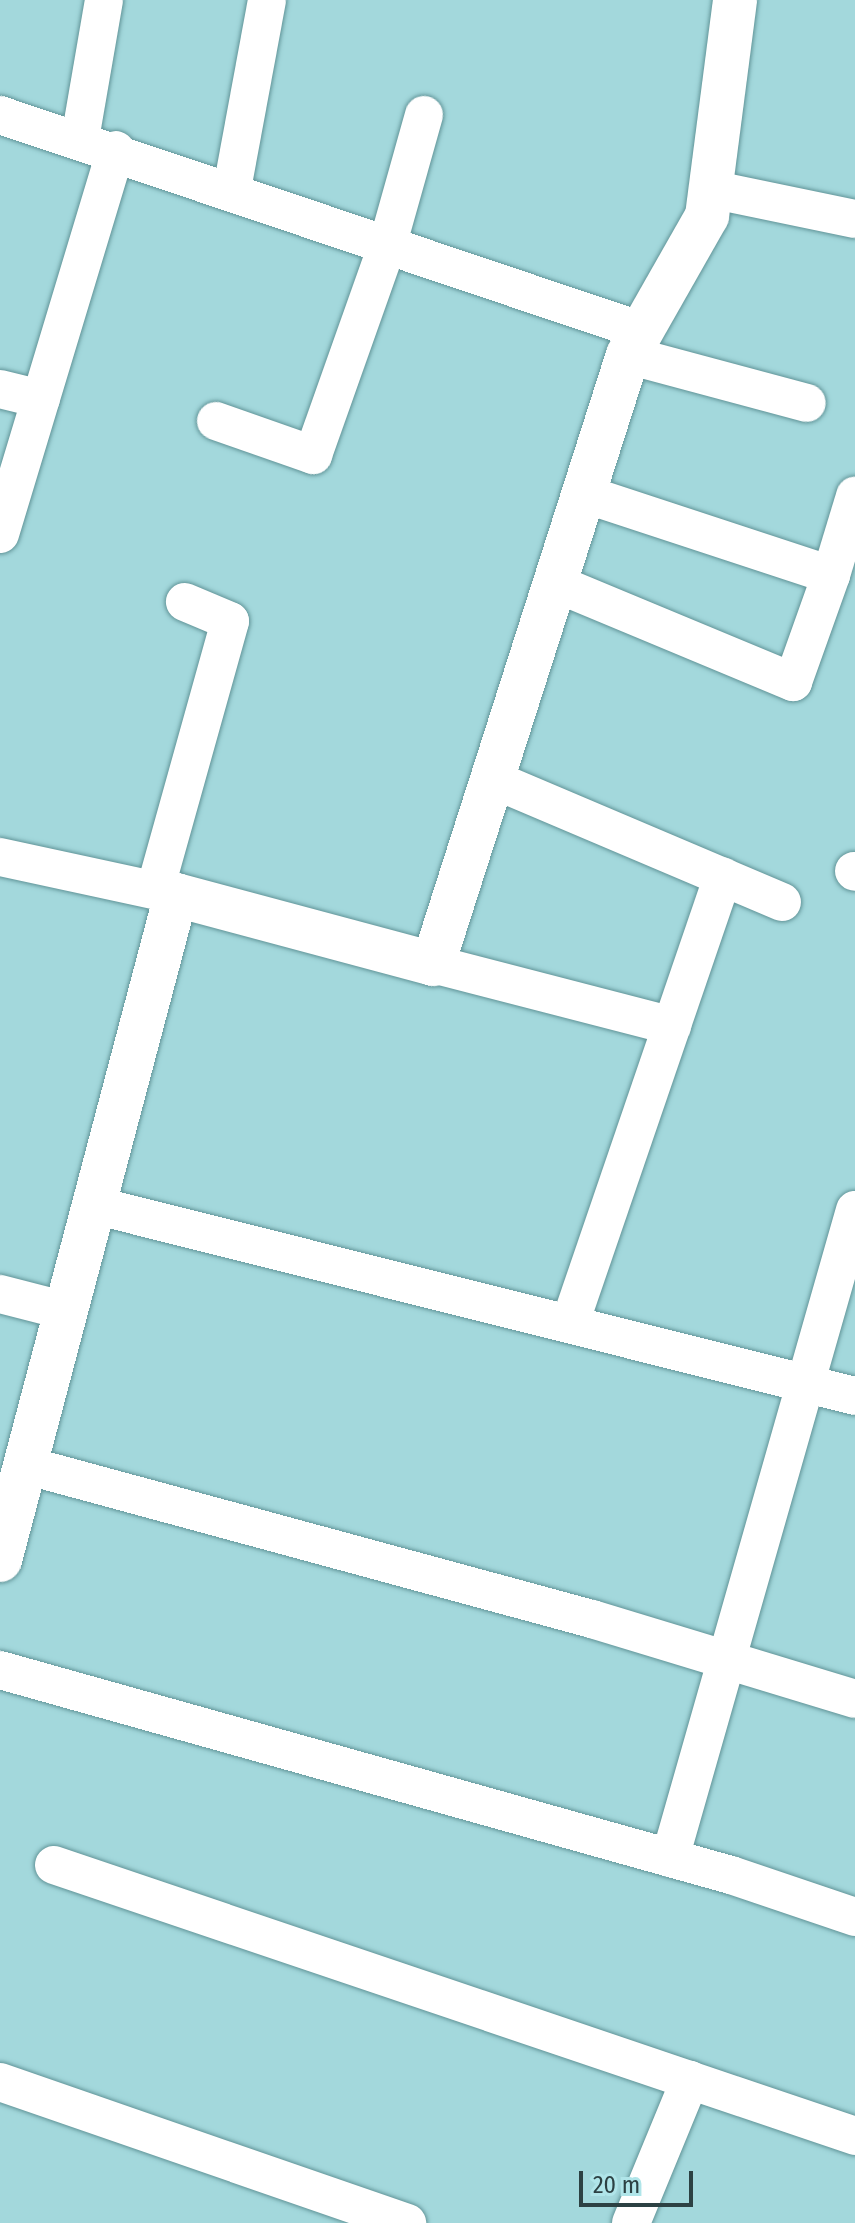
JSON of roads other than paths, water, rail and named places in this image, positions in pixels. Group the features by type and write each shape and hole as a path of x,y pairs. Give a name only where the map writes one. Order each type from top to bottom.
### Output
{"street":[{"path":"0,534 41,399 98,144 104,0"},
{"path":"232,189 267,0"},
{"path":"433,964 635,343 707,216 735,0"},
{"path":"0,115 98,144 388,243 635,343 807,403"},
{"path":"216,421 313,455 388,243 424,115"},
{"path":"710,189 855,219"},
{"path":"0,389 41,399"},
{"path":"584,494 831,575"},
{"path":"555,583 793,682 855,496"},
{"path":"0,1560 94,1205 230,621 185,602"},
{"path":"492,779 782,902"},
{"path":"0,857 166,892 672,1026"},
{"path":"570,1323 723,877"},
{"path":"94,1205 855,1396"},
{"path":"670,1858 809,1383 855,1210"},
{"path":"0,1294 66,1311"},
{"path":"25,1465 728,1660 855,1699"},
{"path":"0,1670 670,1858 855,1917"},
{"path":"54,1865 855,2136"},
{"path":"631,2223 690,2080"},
{"path":"0,2082 407,2223"}]}
